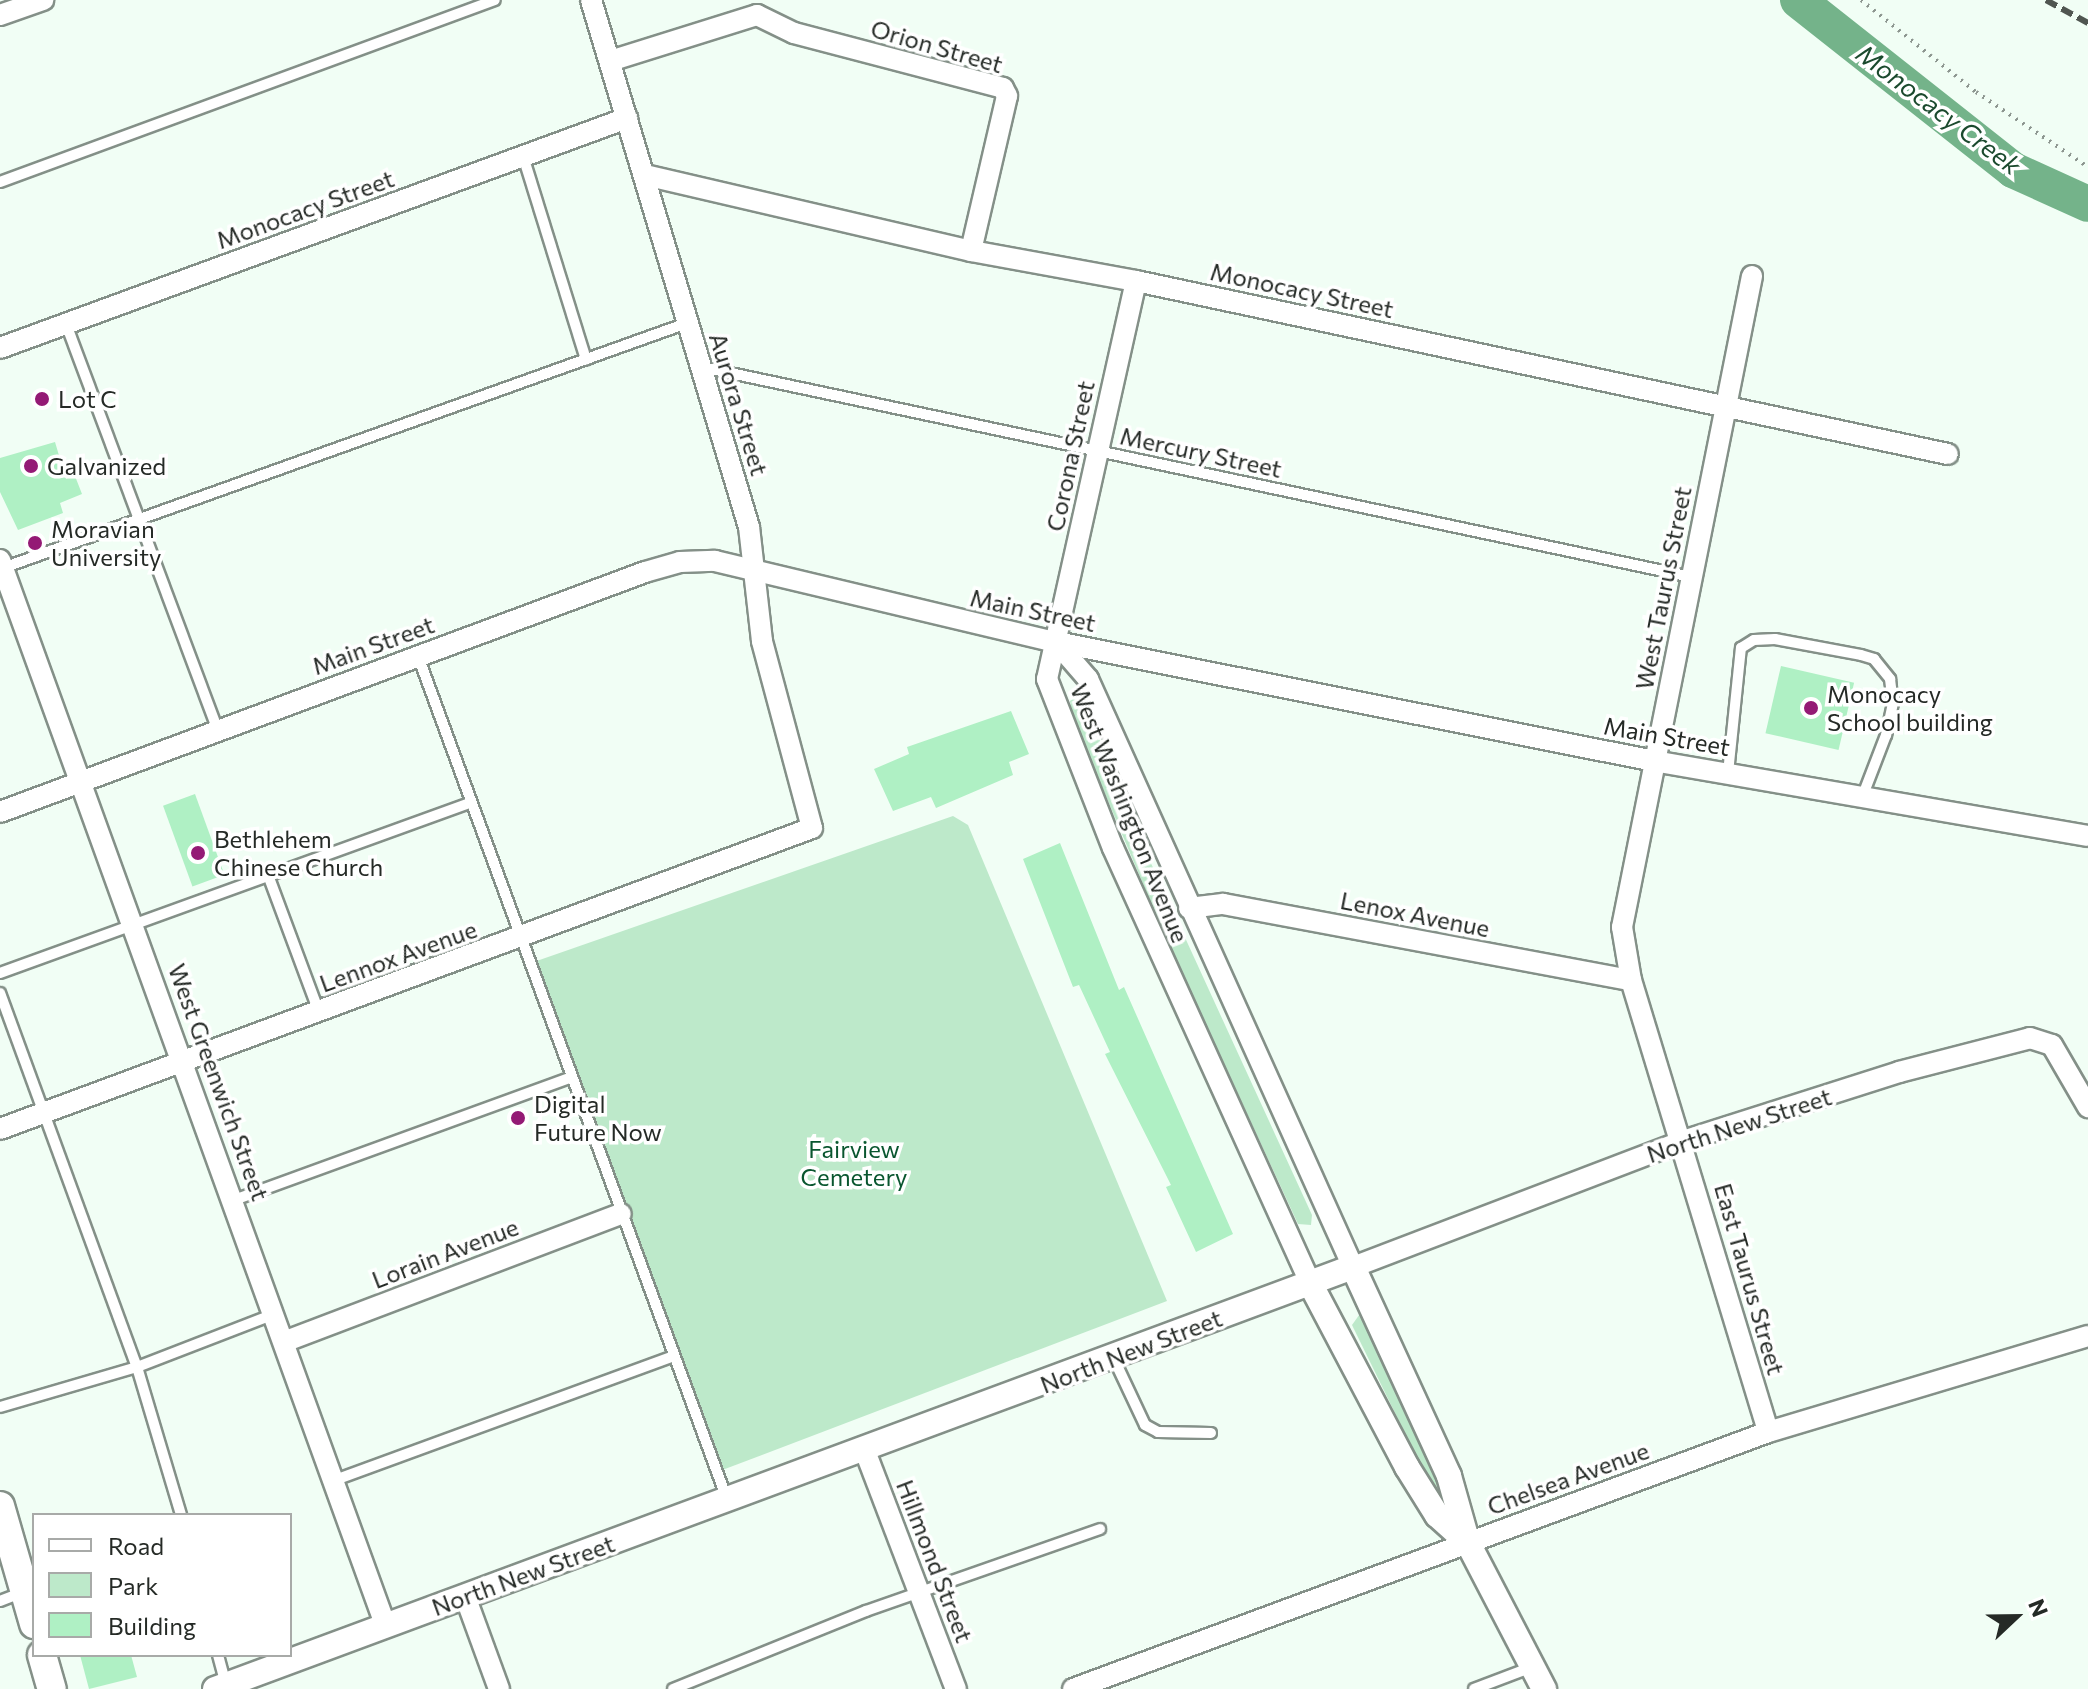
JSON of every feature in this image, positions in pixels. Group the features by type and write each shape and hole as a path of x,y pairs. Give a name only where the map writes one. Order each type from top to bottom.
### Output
{"main road":[{"path":"0,1506 12,1596 32,1621"},
{"path":"43,1657 52,1689"}],"street":[{"path":"0,15 43,0"},
{"name":"Aurora Street","path":"591,0 749,527 752,573 775,699 812,828"},
{"name":"Orion Street","path":"610,61 755,8 794,33 1003,88 1007,96 971,251"},
{"name":"Monocacy Street","path":"0,348 627,118"},
{"name":"Monocacy Street","path":"645,175 971,251 1136,281 1948,454"},
{"name":"West Taurus Street","path":"1683,1141 1631,980 1622,927 1752,276"},
{"name":"Corona Street","path":"1056,642 1136,281"},
{"name":"Main Street","path":"0,812 680,562 715,561 752,573 1056,642 1654,761 2088,836"},
{"name":"West Greenwich Street","path":"1,566 276,1313 385,1624"},
{"name":"West Washington Avenue","path":"1056,642 1088,679 1353,1267"},
{"name":"West Washington Avenue","path":"1056,642 1047,679 1061,724 1310,1283"},
{"name":"Lennox Avenue","path":"0,1129 520,939 812,828"},
{"name":"Lenox Avenue","path":"1189,908 1223,904 1631,980"},
{"name":"North New Street","path":"223,1688 385,1624 865,1451 1683,1141 2030,1038 2052,1045 2088,1107"},
{"name":"East Taurus Street","path":"1683,1141 1768,1432"},
{"name":"Lorain Avenue","path":"286,1341 621,1214"},
{"path":"1353,1267 1449,1476 1468,1543 1538,1678"},
{"path":"1310,1283 1407,1467 1437,1515 1468,1543"},
{"name":"Chelsea Avenue","path":"1073,1689 1768,1432 2088,1336"},
{"name":"Hillmond Street","path":"865,1451 956,1689"},
{"path":"465,1596 499,1689"}],"lane":[{"path":"0,182 495,0"},
{"path":"523,156 586,359"},
{"path":"1,566 687,323"},
{"path":"66,324 218,731"},
{"name":"Mercury Street","path":"700,367 1692,577"},
{"path":"1728,773 1741,648 1754,640 1775,639 1874,659 1890,679 1893,703 1863,795"},
{"path":"418,656 570,1078 728,1500"},
{"path":"0,973 469,803"},
{"path":"268,875 319,1012"},
{"path":"0,993 137,1367 180,1513"},
{"path":"234,1200 570,1078"},
{"path":"0,1407 137,1367 276,1313"},
{"path":"335,1480 674,1356"},
{"path":"1113,1357 1145,1425 1158,1432 1211,1433"},
{"path":"673,1689 800,1636 1100,1529"},
{"path":"218,1657 223,1688"},
{"path":"1474,1689 1538,1678"}],"path":[{"path":"1861,0 1976,92 2088,167"}],"green space":[{"path":"1076,697 1088,712 1144,848 1312,1215 1311,1225 1298,1224 1165,936 1073,718 1070,701"},
{"name":"Fairview Cemetery","path":"953,816 968,825 1167,1301 717,1472 528,964"},
{"path":"1362,1311 1447,1499 1436,1497 1352,1325"}],"building":[{"path":"55,442 66,479 75,476 82,494 60,503 63,513 18,530 0,492 0,458"},
{"name":"Monocacy School building","path":"1781,666 1854,683 1839,750 1765,733"},
{"path":"1011,711 1029,754 1009,762 1013,775 936,808 931,797 893,811 874,769 909,754 907,747"},
{"name":"Bethlehem Chinese Church","path":"195,794 224,875 192,886 163,806"},
{"path":"1060,843 1119,990 1124,987 1233,1234 1196,1252 1166,1187 1171,1185 1105,1054 1110,1052 1079,985 1073,987 1023,859"},
{"path":"81,1657 132,1657 137,1677 89,1689"}],"waterway":[{"name":"Monocacy Creek","path":"1798,0 2013,170 2088,204"}],"railway":[{"path":"2046,0 2088,23"}],"place":[{"name":"Lot C","path":"42,399"},
{"name":"Galvanized","path":"31,466"},
{"name":"Moravian University","path":"35,543"},
{"name":"Monocacy School building","path":"1811,708"},
{"name":"Bethlehem Chinese Church","path":"198,853"},
{"name":"Digital Future Now","path":"518,1118"}]}
